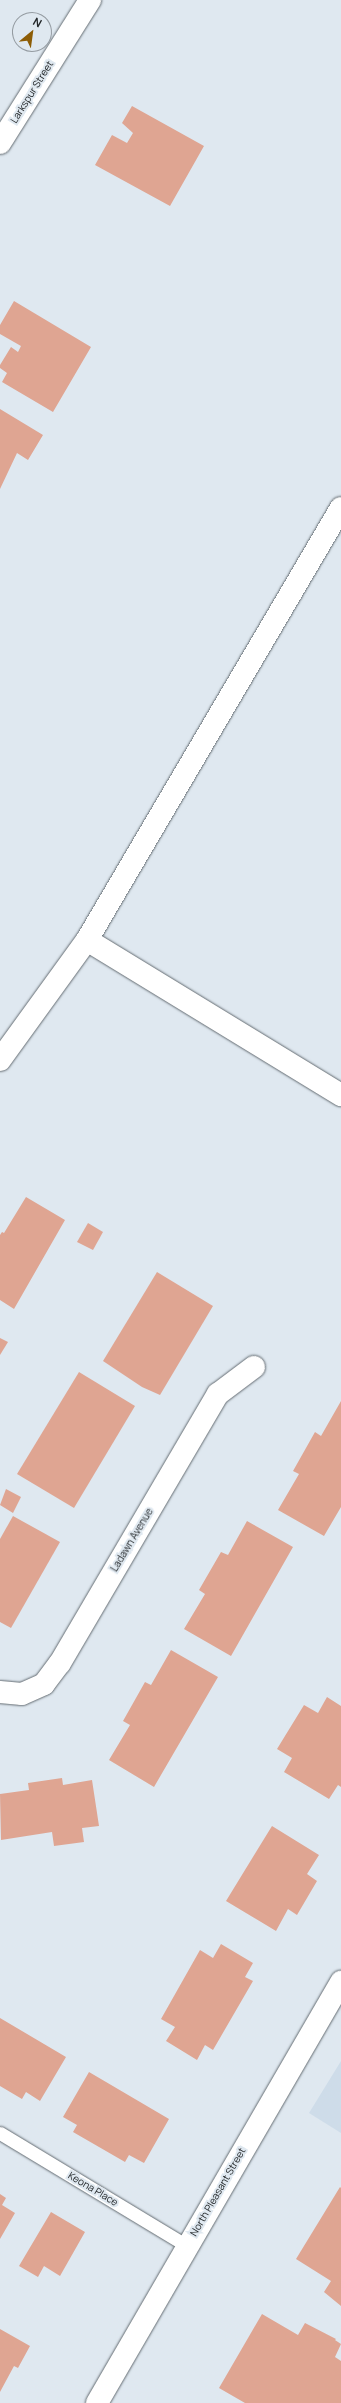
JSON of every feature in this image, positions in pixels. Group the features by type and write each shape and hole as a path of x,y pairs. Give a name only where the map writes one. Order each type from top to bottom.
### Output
{"street":[{"name":"Larkspur Street","path":"0,143 90,0"},
{"path":"0,1060 88,940 341,508"},
{"path":"88,940 341,1095"},
{"name":"Ladawn Avenue","path":"0,1692 22,1694 44,1684 48,1679 60,1663 218,1394 254,1367"},
{"name":"North Pleasant Street","path":"102,2401 186,2245 341,1982"}],"lane":[{"name":"Keona Place","path":"0,2133 186,2245"}],"shaded area":[{"path":"341,2061 341,2133 309,2113"}],"building":[{"path":"132,106 204,146 170,206 95,165 112,135 127,143 133,133 122,123"},
{"path":"14,301 91,347 53,412 2,382 7,373 0,368 0,365 11,347 18,352 21,346 0,334 0,325"},
{"path":"0,409 43,435 28,460 17,453 0,489"},
{"path":"26,1197 65,1220 14,1309 0,1300 0,1235 2,1232 4,1233"},
{"path":"88,1223 103,1232 93,1250 77,1242"},
{"path":"157,1272 213,1306 160,1395 142,1387 103,1361"},
{"path":"0,1338 8,1342 0,1355"},
{"path":"79,1372 135,1406 74,1508 17,1474"},
{"path":"341,1401 341,1507 324,1536 278,1510 299,1474 293,1471 315,1432 321,1436"},
{"path":"6,1489 21,1497 13,1513 0,1505"},
{"path":"13,1516 60,1542 11,1628 0,1622 0,1539"},
{"path":"247,1521 293,1547 231,1656 184,1629 205,1594 199,1590 221,1552 228,1555"},
{"path":"171,1650 218,1677 154,1787 109,1760 130,1725 123,1721 145,1682 151,1685"},
{"path":"327,1697 341,1706 341,1787 338,1785 329,1799 284,1772 292,1758 277,1749 304,1705 318,1713"},
{"path":"62,1778 63,1785 92,1780 99,1826 82,1828 84,1842 54,1846 52,1832 1,1840 0,1794 29,1790 28,1783"},
{"path":"272,1826 319,1855 307,1874 317,1881 297,1915 288,1909 276,1931 226,1901"},
{"path":"221,1944 253,1963 245,1977 253,1981 213,2050 205,2045 197,2060 166,2041 175,2027 161,2019 200,1950 213,1958"},
{"path":"0,2018 66,2057 40,2101 26,2092 22,2099 0,2086"},
{"path":"89,2072 169,2119 144,2163 129,2155 125,2162 73,2132 77,2125 63,2117"},
{"path":"340,2187 341,2306 324,2292 331,2281 296,2259"},
{"path":"0,2194 6,2198 2,2205 15,2213 0,2239"},
{"path":"51,2212 85,2232 60,2276 44,2266 38,2277 19,2266"},
{"path":"262,2314 298,2335 305,2323 336,2339 335,2340 341,2344 335,2357 341,2361 341,2403 245,2403 219,2388"},
{"path":"0,2329 30,2346 18,2368 14,2366 0,2392"}]}
